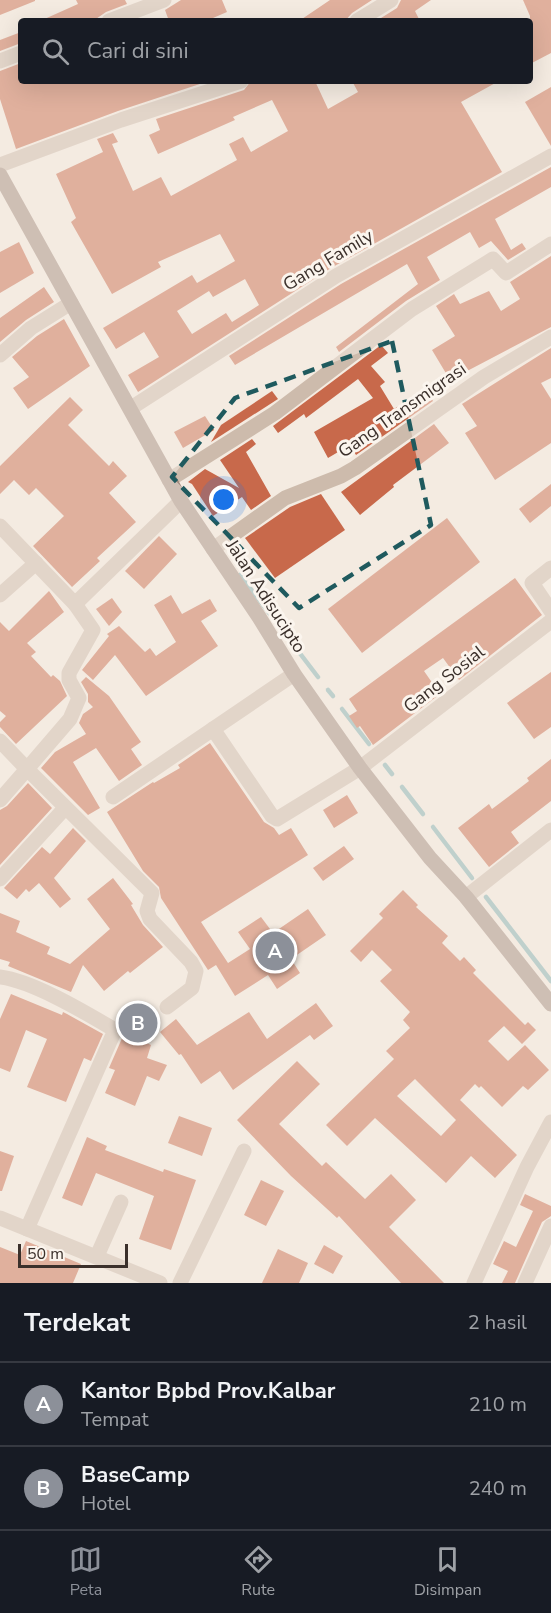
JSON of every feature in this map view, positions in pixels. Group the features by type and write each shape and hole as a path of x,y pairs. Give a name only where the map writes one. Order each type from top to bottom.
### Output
{"main road":[{"name":"Jalan Adisucipto","path":"0,175 181,501 294,674 360,768 430,858 466,897 551,1004"}],"street":[{"path":"117,18 164,0"},
{"path":"362,18 391,0"},
{"path":"0,61 18,54"},
{"path":"0,165 121,120 232,84"},
{"name":"Gang Family","path":"131,408 336,276 551,156"},
{"path":"169,480 274,413 412,309 458,279 493,259 506,273 551,244"},
{"path":"0,355 31,328 71,303"},
{"name":"Gang Transmigrasi","path":"213,549 285,498 356,468 484,377 551,337"},
{"path":"75,604 181,501"},
{"path":"0,526 75,604 93,630 69,673 69,680 79,699 70,719 0,800"},
{"path":"0,595 36,563"},
{"path":"551,568 532,582 551,611"},
{"name":"Gang Sosial","path":"213,729 272,816 277,819 360,768 551,621"},
{"path":"113,797 294,674"},
{"path":"0,741 152,893 147,911 150,919 196,971 192,988 167,1007"},
{"path":"0,879 65,808"},
{"path":"466,897 551,830"},
{"path":"0,977 37,988 115,1030 27,1229"},
{"path":"474,1283 531,1158 551,1122"},
{"path":"180,1283 244,1151"},
{"path":"97,1256 121,1202"},
{"path":"0,1218 160,1283"},
{"path":"525,1283 551,1226"}],"highlighted area":[{"path":"392,341 431,525 299,608 172,477 235,398"}],"building":[{"path":"0,0 35,0 35,1 0,15"},
{"path":"76,0 125,0 127,4 97,18 47,18 78,4"},
{"path":"181,0 222,0 227,12 213,18 168,18 165,10"},
{"path":"330,0 372,0 348,18 303,18"},
{"path":"401,0 431,0 415,11 418,18 381,18 397,8"},
{"path":"523,0 551,0 551,53 533,62 533,18"},
{"path":"18,33 18,44 0,51 0,40"},
{"path":"18,64 18,84 200,84 118,111 16,149 0,99 0,71"},
{"path":"249,84 316,84 328,109 358,92 354,84 494,84 461,102 502,172 331,268 138,392 128,375 159,357 144,332 116,349 103,328 192,275 197,283 235,261 220,234 158,262 161,267 112,294 71,222 76,218 56,174 103,152 97,139 113,133 118,142 112,144 133,191 161,177 171,196 237,160 229,144 243,137 251,152 288,131 272,100 233,117 235,120 158,154 149,135 160,130 156,119 244,90","holes":["245,279 259,305 232,322 226,313 192,334 177,311 209,291 213,297"]},
{"path":"551,87 551,146 525,102"},
{"path":"551,167 551,187 495,219 511,250 522,243 526,249 508,260 491,241 479,248 470,232 427,257 440,280 406,301 339,352 336,347 418,284 407,264 235,365 229,356 341,284"},
{"path":"19,242 34,273 0,293 0,252"},
{"path":"551,256 551,327 450,380 432,350 455,336 436,306 454,294 460,304 489,291 501,311 520,299 510,282"},
{"path":"44,287 54,302 26,320 0,342 0,318"},
{"path":"64,319 90,366 28,409 13,388 29,377 12,357 37,336"},
{"path":"381,345 388,353 371,366 385,382 380,386 394,409 426,389 433,401 356,455 350,445 328,458 314,432 373,398 358,379 306,418 304,414 278,433 273,426"},
{"path":"551,348 551,378 541,383 551,399 551,443 495,480 465,433 477,426 462,404"},
{"path":"272,391 278,399 211,442 221,425"},
{"path":"70,397 83,410 68,425 109,466 113,461 127,476 109,493 136,522 97,558 100,561 72,587 33,546 64,516 36,488 29,495 14,480 0,494 0,466"},
{"path":"205,416 214,430 183,448 174,432"},
{"path":"434,424 449,443 393,485 394,487 360,515 341,492"},
{"path":"252,439 256,444 246,452 271,496 251,510 242,497 213,516 192,484 188,482 205,469 239,488 220,460"},
{"path":"551,484 551,506 530,523 519,509"},
{"path":"321,494 345,530 275,578 245,538 290,507"},
{"path":"447,518 480,562 362,653 328,609"},
{"path":"159,536 177,554 144,589 125,571"},
{"path":"515,578 542,615 459,680 443,658 424,671 440,694 373,745 360,726 357,728 349,716 357,711 349,699"},
{"path":"49,591 64,612 27,643 36,652 31,656 51,677 53,675 60,681 67,696 16,744 0,727 0,722 6,716 0,711 0,622 9,631"},
{"path":"171,595 182,614 210,599 217,611 201,621 218,646 146,696 115,655 93,680 82,670 109,636 107,634 119,626 145,652 150,648 156,656 176,642 154,605"},
{"path":"112,598 122,612 109,626 96,609"},
{"path":"551,672 551,727 534,739 507,703"},
{"path":"86,677 109,696 141,742 131,749 142,765 119,781 96,748 73,762 100,808 88,815 41,768 55,752 86,734 79,723 83,714 93,707 88,702 88,694 81,682"},
{"path":"210,743 264,822 274,828 279,835 291,828 308,855 201,922 228,963 250,949 238,932 261,917 273,933 308,909 326,935 291,959 300,973 277,989 268,975 235,996 216,965 208,970 161,898 159,887 143,871 107,812 153,782 180,768 178,765"},
{"path":"551,759 551,801 511,832 519,843 489,867 458,828 489,804 492,809 529,781 527,778"},
{"path":"28,783 52,808 0,865 0,810 7,806"},
{"path":"347,795 358,813 334,828 323,810"},
{"path":"73,828 86,841 54,878 71,899 60,908 39,883 29,892 26,889 17,899 4,888 42,847 50,854"},
{"path":"344,846 354,859 323,881 313,868"},
{"path":"113,878 133,904 131,905 143,925 163,947 130,973 128,971 104,991 83,965 71,992 8,966 10,962 0,959 0,913 20,921 16,932 50,947 47,954 70,964 110,929 87,899"},
{"path":"403,890 418,905 416,907 448,936 442,943 460,961 464,957 476,970 473,973 525,1025 528,1022 536,1030 522,1044 504,1026 488,1041 508,1061 525,1045 549,1070 528,1090 523,1086 502,1107 481,1086 479,1088 475,1084 460,1100 517,1155 495,1178 471,1156 446,1183 375,1118 347,1146 326,1125 394,1059 386,1051 410,1028 403,1020 410,1012 380,981 392,970 372,950 361,962 350,951 383,918 379,914","holes":["415,1079 456,1120 441,1136 397,1096"]},
{"path":"11,994 62,1015 63,1012 103,1034 91,1061 84,1058 66,1102 27,1087 47,1039 26,1030 10,1072 0,1068 0,1019"},
{"path":"316,1003 333,1026 314,1040 310,1035 233,1090 220,1071 201,1084 181,1054 179,1055 160,1032 176,1019 197,1045 249,1012 267,1039"},
{"path":"123,1036 133,1040 134,1037 151,1045 147,1058 167,1065 159,1081 147,1076 135,1106 105,1093 115,1070 109,1068"},
{"path":"297,1061 320,1084 279,1124 322,1166 326,1162 365,1199 391,1174 416,1200 389,1227 444,1283 401,1283 339,1216 337,1218 291,1176 237,1120"},
{"path":"179,1116 212,1128 202,1156 168,1143"},
{"path":"87,1137 107,1146 105,1150 163,1172 164,1169 196,1180 171,1250 139,1239 154,1196 96,1173 82,1206 62,1198"},
{"path":"0,1151 14,1156 2,1191 0,1191"},
{"path":"261,1180 284,1191 266,1226 244,1215"},
{"path":"525,1194 551,1206 551,1216 542,1222 515,1283 502,1283 508,1271 493,1264 504,1241 516,1247 533,1211 520,1205"},
{"path":"26,1241 81,1264 73,1283 0,1283 0,1247 20,1255"},
{"path":"324,1245 343,1256 333,1274 314,1264"},
{"path":"278,1249 308,1263 299,1283 262,1283"}],"waterway":[{"path":"240,575 318,677"},
{"path":"328,690 333,696"},
{"path":"342,709 369,744"},
{"path":"385,765 392,774"},
{"path":"402,787 423,814"},
{"path":"433,827 472,878"},
{"path":"486,897 551,981"}],"place":[{"name":"Kantor Bpbd Prov.Kalbar","path":"275,951"},
{"name":"BaseCamp","path":"138,1023"}]}
